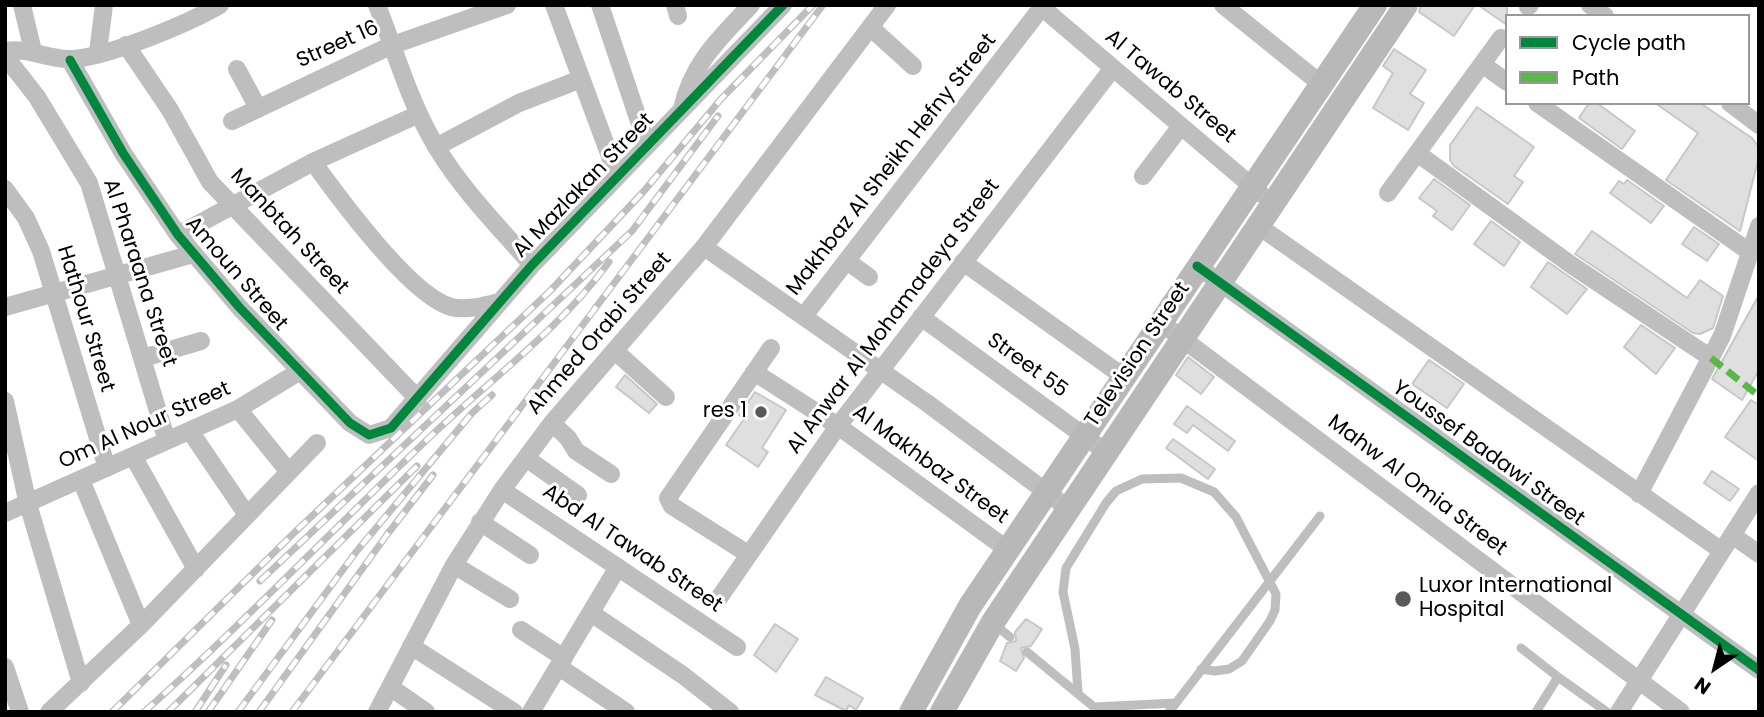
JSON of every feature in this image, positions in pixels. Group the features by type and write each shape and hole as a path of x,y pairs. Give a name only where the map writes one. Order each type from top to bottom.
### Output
{"main road":[{"name":"Television Street","path":"942,712 1002,630 1069,509 1406,5"},
{"name":"Television Street","path":"911,712 970,606 1372,7"},
{"path":"970,606 1002,630"}],"street":[{"path":"22,5 33,51"},
{"path":"98,52 104,5"},
{"path":"377,5 390,46 436,147 466,189 531,265"},
{"path":"554,5 617,175"},
{"path":"600,5 647,145"},
{"path":"682,109 693,72 703,56 751,5"},
{"name":"Al Mazlakan Street","path":"418,399 531,265 783,5"},
{"name":"Ahmed Orabi Street","path":"377,712 454,565 502,490 552,424 704,247 887,5"},
{"path":"1223,5 1321,83"},
{"name":"Street 16","path":"232,121 390,46 504,6"},
{"name":"Al Tawab Street","path":"1041,6 1272,203"},
{"name":"Makhbaz Al Sheikh Hefny Street","path":"804,316 1041,6"},
{"path":"5,53 33,51 70,60 126,45 209,8"},
{"path":"870,27 913,66"},
{"path":"1388,193 1501,38"},
{"name":"Manbtah Street","path":"126,45 170,110 210,182 229,205 418,399"},
{"name":"Al Pharaana Street","path":"5,53 37,97 89,183 167,441"},
{"name":"Amoun Street","path":"70,60 123,153 192,254 350,423 369,435 391,428 418,399"},
{"path":"1482,64 1505,81"},
{"name":"Al Anwar Al Mohamadeya Street","path":"719,598 838,426 1113,68"},
{"path":"237,69 258,108"},
{"path":"436,147 519,103 582,79"},
{"path":"1540,105 1751,253"},
{"path":"1733,105 1759,124"},
{"path":"178,235 229,205 313,162 419,114"},
{"path":"1143,176 1181,126"},
{"path":"1418,153 1570,264 1711,358"},
{"path":"313,162 364,228 437,301 453,307 500,302"},
{"name":"Hathour Street","path":"5,189 35,234 107,468"},
{"path":"1257,225 1722,551"},
{"path":"1639,494 1731,315 1759,226"},
{"path":"704,247 880,370 1069,509"},
{"path":"5,307 192,254"},
{"path":"846,261 869,277"},
{"path":"963,262 1124,377"},
{"name":"Youssef Badawi Street","path":"1197,266 1759,670"},
{"name":"Street 55","path":"921,317 1107,452"},
{"name":"Mahw Al Omia Street","path":"1160,322 1681,712"},
{"path":"143,358 201,341"},
{"path":"748,554 672,506 667,498 771,348"},
{"path":"615,351 666,397"},
{"name":"Om Al Nour Street","path":"5,513 238,409 300,371"},
{"name":"Al Makhbaz Street","path":"754,372 838,426 1008,550"},
{"path":"5,401 28,504 81,683"},
{"path":"238,409 289,472"},
{"path":"552,424 565,434 576,451 611,474"},
{"path":"190,431 247,515"},
{"path":"49,712 141,625 317,443"},
{"path":"133,456 196,569"},
{"path":"526,458 578,495"},
{"path":"80,480 141,625"},
{"name":"Abd Al Tawab Street","path":"502,490 737,647"},
{"path":"1619,712 1759,493"},
{"path":"480,522 530,555"},
{"path":"1732,535 1759,554"},
{"path":"454,565 510,599"},
{"path":"531,712 618,567"},
{"path":"591,613 730,712"},
{"path":"521,630 626,712"},
{"path":"411,646 514,712"},
{"path":"5,667 20,712"},
{"path":"390,687 426,712"}],"lane":[{"path":"1079,693 1075,649 1063,580 1066,568 1116,491 1142,479 1161,476 1181,478 1214,492 1236,517 1276,594 1275,610 1242,661 1222,670 1201,669"},
{"path":"1168,712 1320,516"},
{"path":"1521,648 1607,712"},
{"path":"1027,652 1098,709 1175,703"},
{"path":"1536,712 1558,677"}],"building":[{"path":"1421,5 1475,5 1454,36 1419,12"},
{"path":"1478,5 1507,5 1505,24"},
{"path":"1394,49 1426,70 1410,94 1424,103 1408,130 1373,108 1393,73 1383,66"},
{"path":"1588,105 1600,105 1635,131 1622,149 1579,118"},
{"path":"1658,105 1703,105 1752,138 1758,146 1759,157 1740,231 1666,180 1698,133"},
{"path":"1477,107 1534,147 1514,176 1523,182 1508,204 1454,166 1450,160 1450,145"},
{"path":"1434,179 1470,205 1452,230 1433,216 1437,211 1419,198"},
{"path":"1627,180 1664,206 1651,223 1610,193 1619,181 1624,184"},
{"path":"1491,221 1520,242 1504,266 1474,244"},
{"path":"1694,227 1719,244 1707,261 1682,244"},
{"path":"1592,231 1687,298 1700,280 1723,296 1713,328 1700,334 1693,333 1575,254"},
{"path":"1548,262 1587,289 1567,314 1531,287"},
{"path":"1759,295 1759,370 1742,400 1712,379"},
{"path":"1641,325 1675,348 1656,374 1624,347"},
{"path":"1188,357 1214,377 1201,394 1176,375"},
{"path":"1429,360 1464,384 1447,408 1412,384"},
{"path":"625,375 657,404 649,413 616,387"},
{"path":"755,392 786,410 762,448 768,452 758,467 726,445 744,419 739,415"},
{"path":"1751,400 1759,405 1759,461 1725,437"},
{"path":"1187,406 1235,441 1228,451 1193,425 1187,433 1174,424"},
{"path":"1173,439 1215,469 1208,479 1166,448"},
{"path":"1712,471 1739,489 1730,501 1704,483"},
{"path":"1026,619 1042,629 1031,646 1021,648 1024,658 1016,671 1000,661 1007,643 1016,641 1015,632"},
{"path":"775,624 798,639 776,672 754,655"},
{"path":"826,677 863,698 856,710 849,705 846,711 815,695"}],"railway":[{"path":"112,712 295,532 551,290 644,191 721,99 813,5"},
{"path":"292,712 823,5"},
{"path":"260,581 632,231 718,116"},
{"path":"144,712 217,645 431,436 547,331 609,262"},
{"path":"238,712 356,552 472,413 492,395"},
{"path":"168,712 417,466"},
{"path":"259,712 433,475"},
{"path":"208,712 272,620"},
{"path":"195,712 226,665"}],"marked path":[{"path":"1711,358 1759,396"}],"cycle path":[{"path":"70,60 123,153 178,235 240,308 350,423 369,435 391,428 532,265 783,5"},
{"path":"1197,266 1759,670"}],"place":[{"name":"res 1","path":"761,412"},
{"name":"Luxor International Hospital","path":"1403,599"}]}
